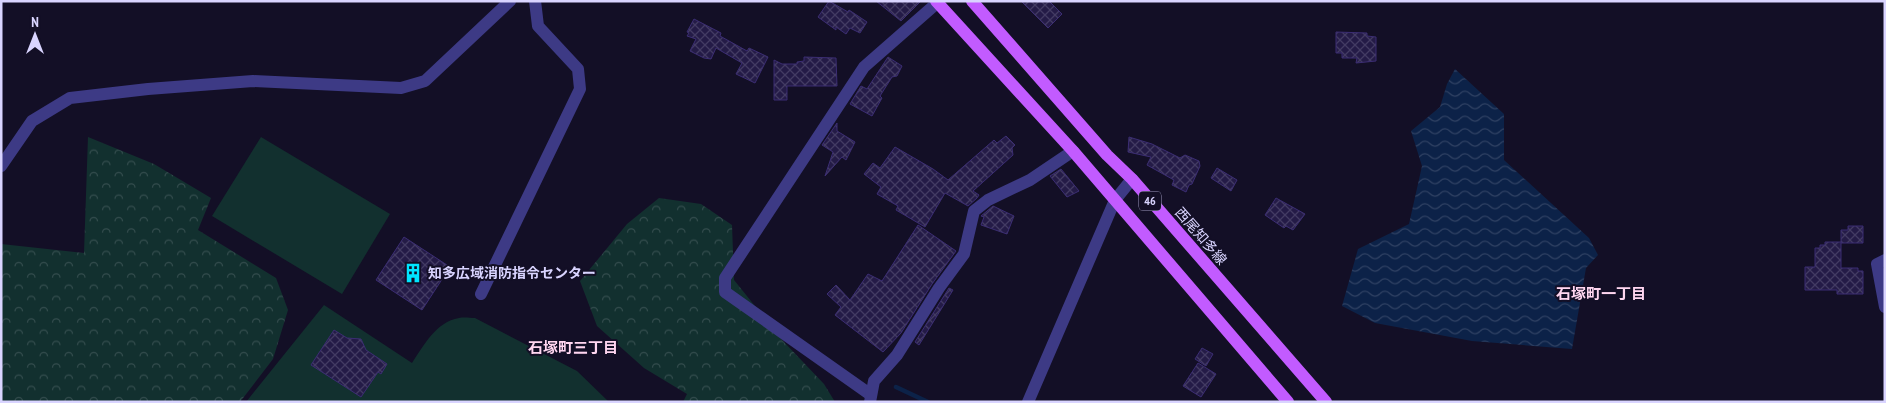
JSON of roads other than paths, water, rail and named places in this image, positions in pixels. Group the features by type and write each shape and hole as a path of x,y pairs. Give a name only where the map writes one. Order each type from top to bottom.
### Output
{"main road":[{"name":"西尾知多線","path":"972,1 1107,155 1132,179 1326,402"},
{"name":"46","path":"936,2 1074,151 1288,402"}],"street":[{"path":"1,166 32,121 70,98 148,89 253,81 401,88 425,81 510,1"},
{"path":"481,294 580,89 578,69 538,26 535,1"},
{"path":"936,2 864,67 725,278 725,292 870,398 874,381 897,355 939,288 964,254 974,211 988,200 1030,180 1074,151"},
{"path":"1028,402 1115,200 1132,179"},
{"path":"1885,260 1877,264 1885,307"}],"water":[{"path":"1455,69 1504,114 1504,160 1589,238 1598,255 1586,268 1572,349 1472,341 1375,323 1342,306 1358,249 1409,224 1422,166 1411,131 1440,107 1447,84"}],"waterway":[{"path":"896,387 928,402"}],"place":[{"name":"知多広域消防指令センター","path":"413,273"}],"district":[{"name":"石塚町一丁目","path":"1601,294"},
{"name":"石塚町三丁目","path":"573,348"}]}
